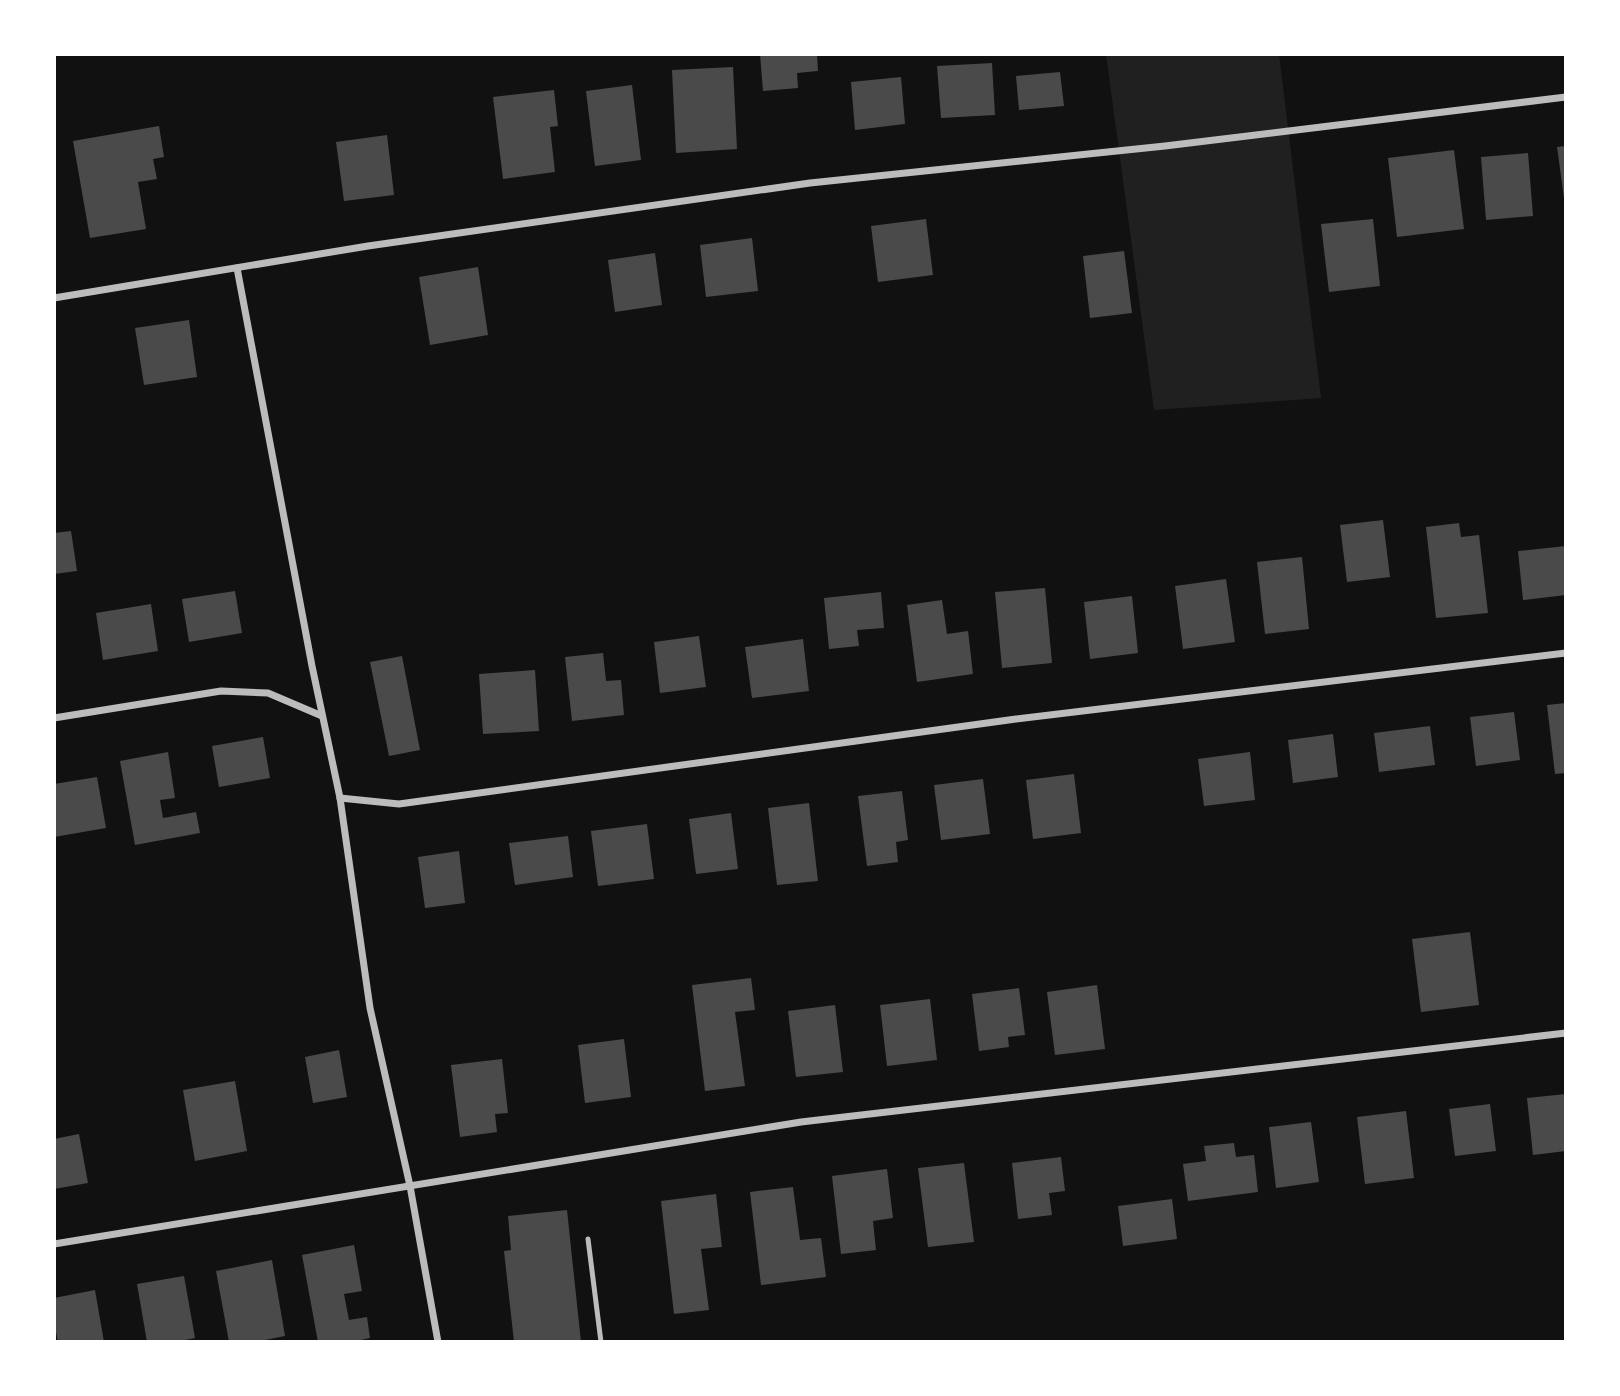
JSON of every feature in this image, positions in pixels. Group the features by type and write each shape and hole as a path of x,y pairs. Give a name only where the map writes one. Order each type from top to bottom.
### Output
{"street":[{"path":"54,298 382,244 810,183 1165,146 1566,97"},
{"path":"237,268 340,799 370,1009 410,1186 438,1342"},
{"path":"340,799 399,804 1016,719 1566,653"},
{"path":"54,719 100,709 220,691 268,693 323,716"},
{"path":"54,1244 801,1122 1566,1033"}],"lane":[{"path":"588,1239 601,1342"}],"shaded area":[{"path":"1106,54 1279,54 1321,398 1154,410"}],"building":[{"path":"760,54 817,54 818,71 797,73 798,88 763,91"},
{"path":"992,63 995,115 941,118 937,66"},
{"path":"733,67 737,149 676,153 672,70"},
{"path":"1060,72 1064,106 1019,110 1016,76"},
{"path":"901,77 905,124 855,130 851,82"},
{"path":"632,85 641,160 595,166 586,91"},
{"path":"554,90 558,126 550,127 555,172 503,179 493,97"},
{"path":"159,126 164,157 153,159 157,179 138,182 146,229 90,238 73,141"},
{"path":"387,135 394,195 344,201 336,142"},
{"path":"1566,146 1566,198 1564,198 1557,147"},
{"path":"1454,150 1464,229 1397,237 1388,158"},
{"path":"1528,153 1533,216 1486,220 1481,157"},
{"path":"926,219 933,275 878,282 871,226"},
{"path":"1373,219 1380,286 1329,292 1321,224"},
{"path":"752,238 758,291 706,297 700,245"},
{"path":"1124,251 1132,313 1090,318 1083,256"},
{"path":"655,253 662,305 615,312 608,260"},
{"path":"478,267 488,335 430,345 419,277"},
{"path":"189,320 197,377 144,385 135,328"},
{"path":"1383,520 1390,577 1347,582 1340,525"},
{"path":"1459,523 1461,537 1479,535 1488,613 1436,618 1426,527"},
{"path":"71,531 77,571 54,574 54,533"},
{"path":"1566,546 1566,595 1523,600 1518,551"},
{"path":"1302,557 1309,629 1265,634 1257,562"},
{"path":"1226,579 1235,642 1183,649 1175,586"},
{"path":"1045,588 1052,663 1002,668 995,592"},
{"path":"235,591 242,633 189,642 182,599"},
{"path":"881,592 884,628 857,630 859,646 829,649 824,598"},
{"path":"1132,596 1138,653 1090,659 1084,602"},
{"path":"942,600 947,634 968,631 973,674 917,682 907,605"},
{"path":"151,604 158,651 103,660 96,613"},
{"path":"699,636 706,687 660,693 654,642"},
{"path":"803,639 809,691 752,698 745,647"},
{"path":"603,653 606,681 621,680 624,715 572,721 565,657"},
{"path":"402,656 420,750 389,756 370,662"},
{"path":"535,670 539,731 483,734 479,674"},
{"path":"1566,703 1566,773 1555,774 1547,705"},
{"path":"1514,712 1520,760 1476,766 1470,717"},
{"path":"1430,726 1435,765 1379,772 1374,733"},
{"path":"1333,734 1338,777 1293,783 1288,740"},
{"path":"263,737 270,778 219,787 212,746"},
{"path":"168,752 175,798 160,800 163,818 196,812 200,833 135,845 120,761"},
{"path":"1250,752 1255,800 1204,806 1198,759"},
{"path":"1074,774 1081,833 1033,839 1026,780"},
{"path":"97,777 106,828 54,837 54,784"},
{"path":"983,779 990,834 941,840 934,785"},
{"path":"902,791 908,840 896,842 898,862 867,866 858,796"},
{"path":"809,803 818,881 777,885 768,808"},
{"path":"731,813 738,869 696,874 689,819"},
{"path":"647,824 654,879 598,886 591,831"},
{"path":"568,836 573,877 515,885 509,843"},
{"path":"459,851 465,903 425,908 418,857"},
{"path":"1470,932 1479,1005 1421,1012 1412,939"},
{"path":"751,978 755,1010 735,1012 745,1086 705,1091 692,985"},
{"path":"1097,985 1105,1049 1055,1055 1047,992"},
{"path":"1019,988 1025,1035 1008,1037 1009,1047 979,1051 972,994"},
{"path":"930,999 937,1060 887,1066 880,1005"},
{"path":"835,1005 843,1072 796,1077 788,1011"},
{"path":"624,1039 631,1097 585,1103 578,1045"},
{"path":"339,1050 347,1097 313,1103 305,1057"},
{"path":"502,1059 508,1113 495,1114 497,1132 460,1137 451,1065"},
{"path":"235,1081 247,1151 195,1161 183,1090"},
{"path":"1566,1094 1566,1151 1533,1155 1527,1098"},
{"path":"1490,1104 1496,1151 1455,1156 1449,1109"},
{"path":"1406,1111 1414,1178 1365,1184 1357,1117"},
{"path":"1311,1122 1319,1182 1276,1188 1269,1127"},
{"path":"79,1134 88,1183 54,1189 54,1139"},
{"path":"1234,1143 1236,1157 1254,1155 1258,1192 1188,1201 1183,1164 1206,1161 1204,1146"},
{"path":"1061,1157 1065,1191 1049,1193 1052,1215 1018,1219 1012,1163"},
{"path":"964,1163 974,1242 928,1247 918,1168"},
{"path":"887,1169 893,1218 873,1221 876,1250 841,1254 832,1176"},
{"path":"793,1187 800,1240 821,1238 826,1277 761,1285 750,1192"},
{"path":"716,1194 722,1247 701,1249 709,1310 674,1314 661,1201"},
{"path":"1172,1199 1177,1239 1123,1246 1118,1206"},
{"path":"567,1210 581,1342 514,1342 504,1251 511,1250 508,1216"},
{"path":"354,1245 362,1291 344,1294 349,1320 367,1317 370,1338 351,1342 318,1342 302,1255"},
{"path":"272,1260 285,1336 255,1342 229,1342 216,1271"},
{"path":"184,1276 195,1338 175,1342 147,1342 137,1284"},
{"path":"95,1290 104,1342 58,1342 54,1322 54,1298"}]}
